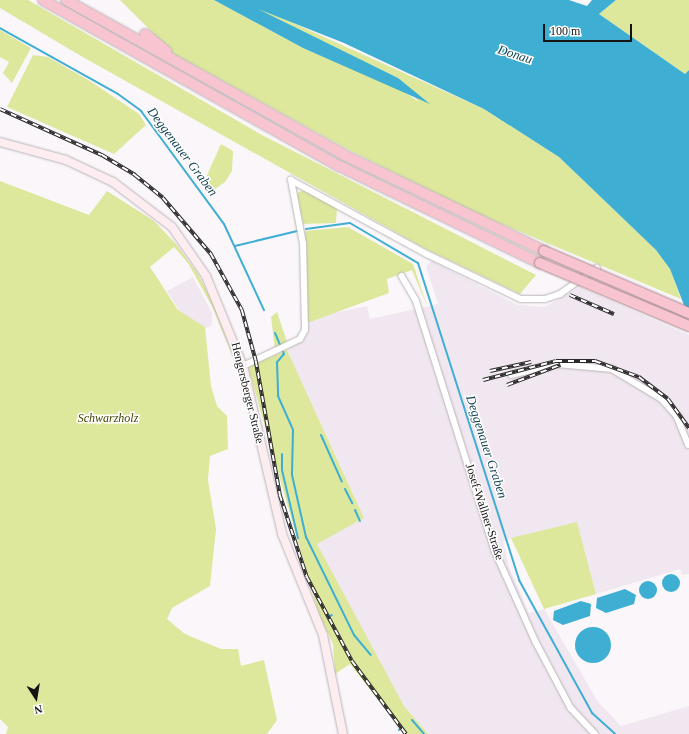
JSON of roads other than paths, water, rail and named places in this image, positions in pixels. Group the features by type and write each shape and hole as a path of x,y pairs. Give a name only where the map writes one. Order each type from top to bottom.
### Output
{"highway":[{"path":"43,0 346,169 540,263 689,326"},
{"path":"66,0 344,155 544,251 689,313"},
{"path":"145,34 173,61"}],"main road":[{"name":"Hengersberger Straße","path":"0,142 78,164 151,208 172,227 206,276 243,366 282,534 323,635 343,734"}],"street":[{"path":"243,366 278,351 300,339 306,324 303,244 292,180 427,254 521,299 545,299 560,294 596,268"},
{"name":"Josef-Wallner-Straße","path":"402,276 416,300 496,553 536,642 571,708 595,734"},
{"path":"511,375 557,364 612,369 651,391 677,416 689,445"}],"water":[{"name":"Donau","path":"214,0 569,0 587,6 592,0 616,0 599,14 685,74 689,70 689,318 670,269 656,250 559,157 484,109 344,43 258,9 398,78 430,104 303,48"},
{"path":"671,574 677,577 680,583 677,589 671,592 665,589 662,583 665,577"},
{"path":"648,581 654,584 657,590 654,596 648,599 642,596 639,590 642,584"},
{"path":"625,589 636,595 634,604 606,613 596,608 597,598"},
{"path":"581,601 591,604 590,616 563,625 553,620 554,611"},
{"path":"593,627 603,630 608,635 611,645 608,655 603,660 593,663 583,660 578,655 575,645 578,635 583,630"}],"waterway":[{"name":"Deggenauer Graben","path":"0,28 118,94 141,111 224,224 264,310"},
{"name":"Deggenauer Graben","path":"306,229 350,223 418,263 519,580 592,713 615,734"},
{"name":"Deggenauer Graben","path":"235,246 297,231"},
{"path":"275,333 284,354 277,362 278,396 293,430 292,475 306,537 354,635 371,655"},
{"path":"321,435 342,482"},
{"path":"282,454 282,470 298,538"},
{"path":"345,489 352,503"},
{"path":"355,510 360,521"},
{"path":"412,720 424,734"}],"railway":[{"path":"0,109 102,155 135,175 163,198 211,254 242,310 256,361 280,495 307,577 352,661 406,734"},
{"path":"570,295 614,314"},
{"path":"483,380 556,361 595,361 639,377 668,399 689,428"},
{"path":"490,371 531,362"},
{"path":"507,385 560,365"}],"park label":[{"name":"Schwarzholz","path":"108,419"}]}
